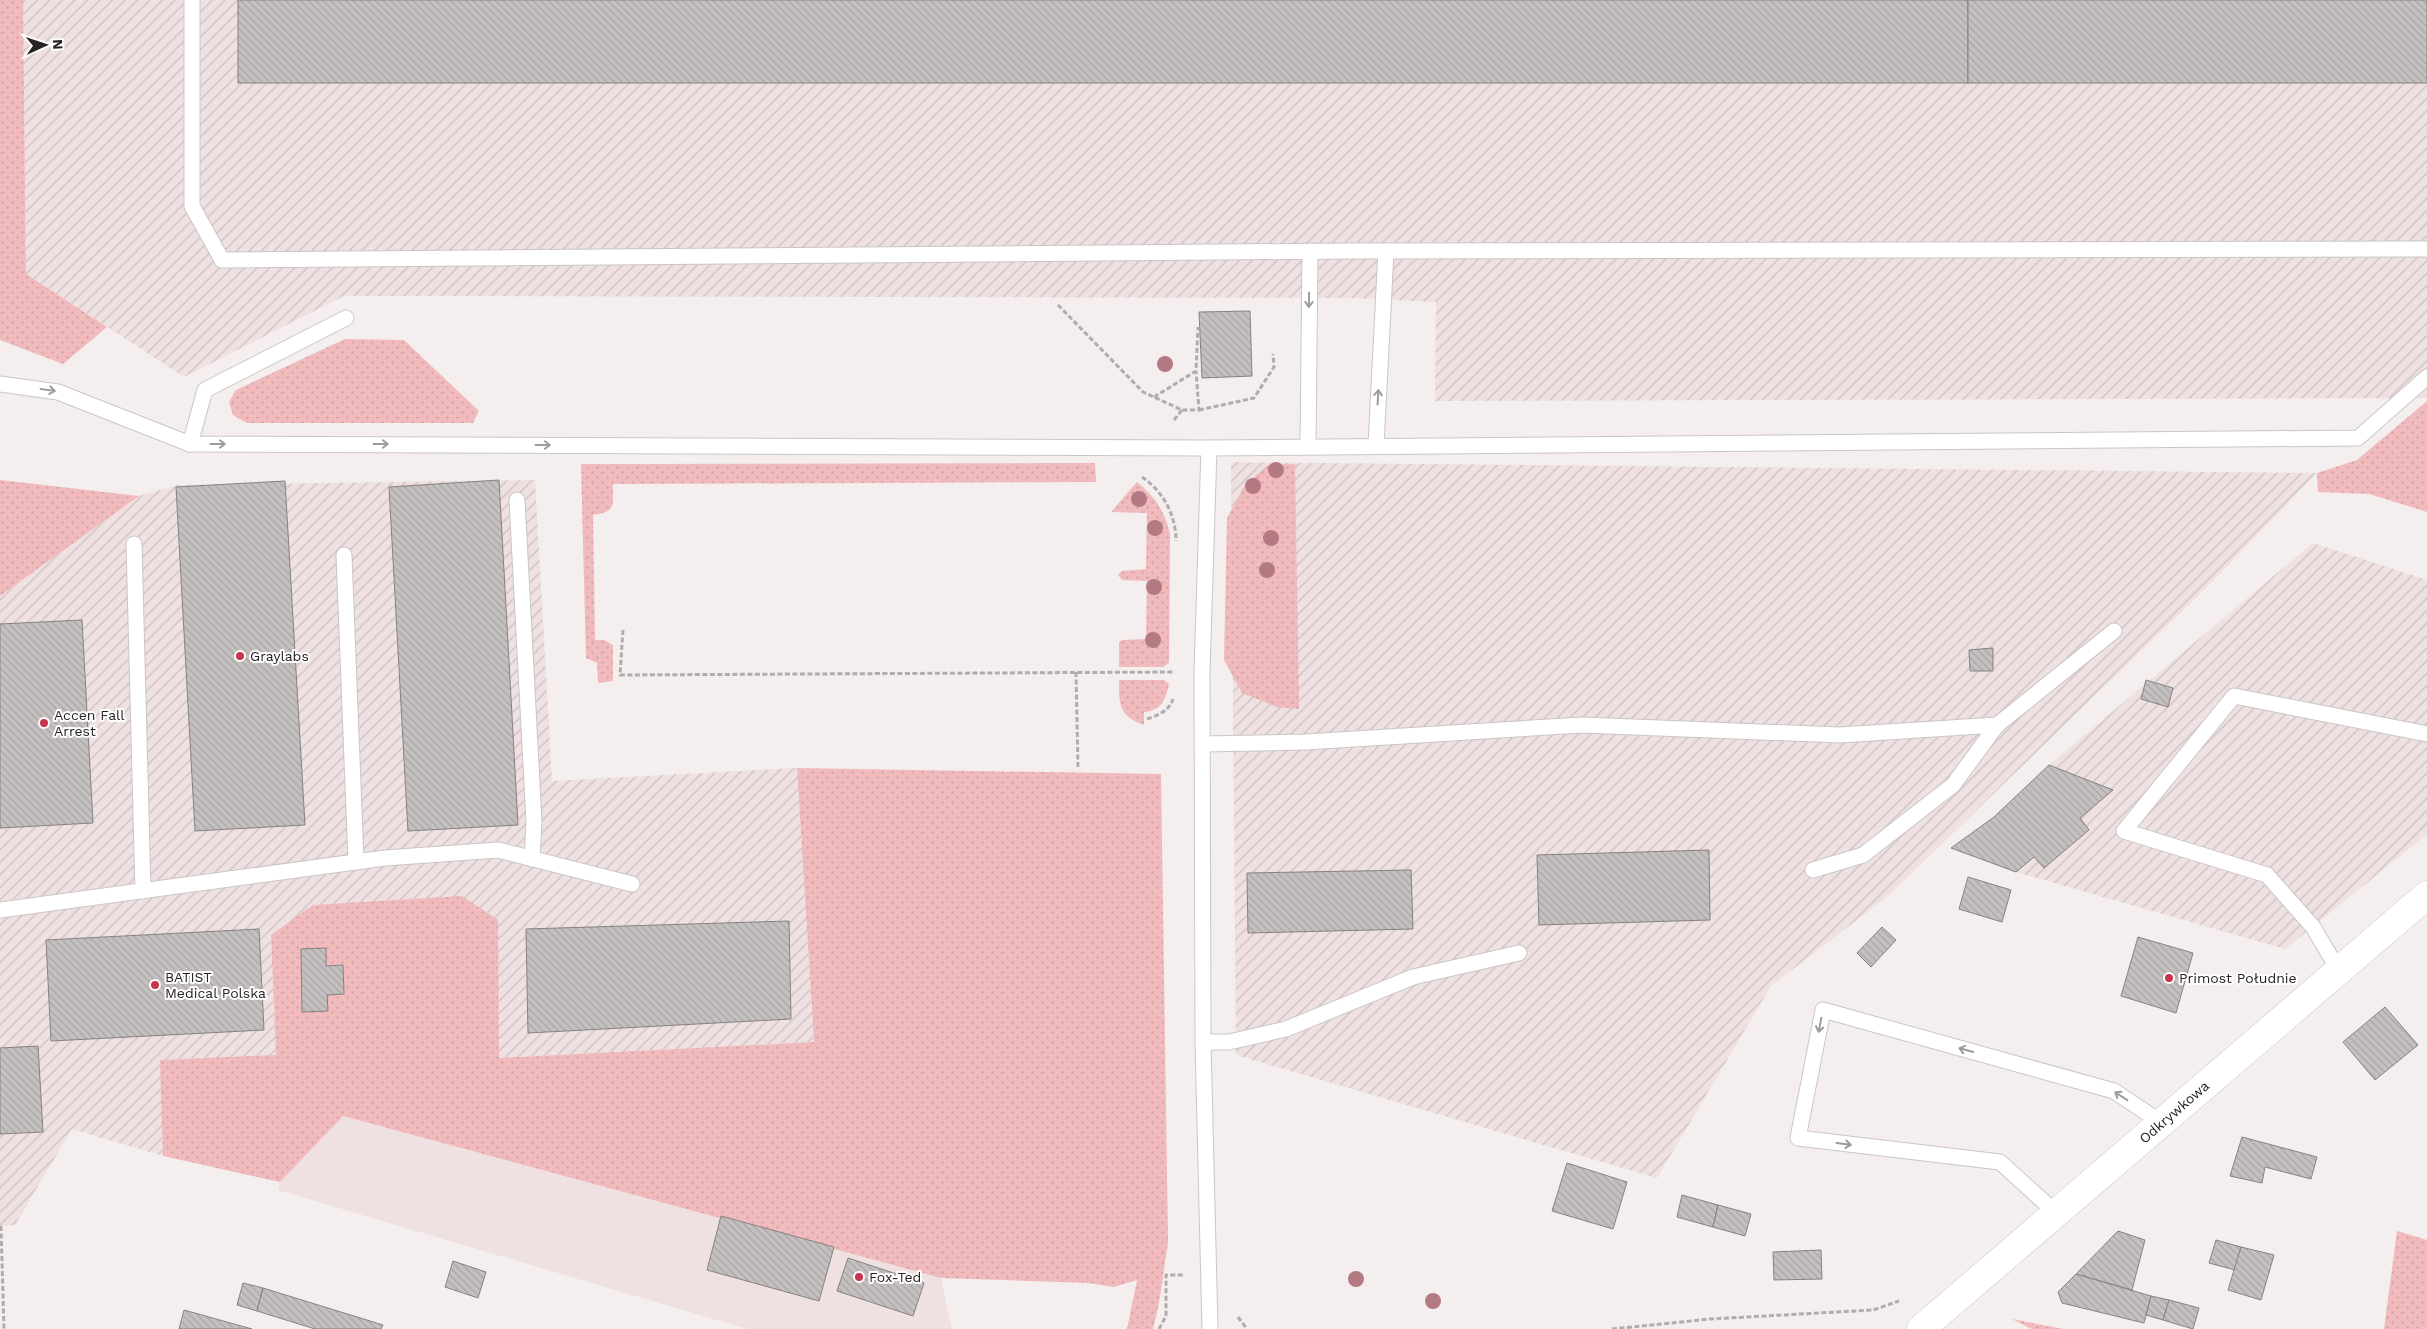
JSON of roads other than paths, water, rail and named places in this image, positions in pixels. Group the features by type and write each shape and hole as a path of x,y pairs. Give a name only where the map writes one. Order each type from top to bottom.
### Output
{"street":[{"name":"Odkrywkowa","path":"1921,1329 2427,895"}],"lane":[{"path":"192,0 192,206 222,260 1310,251 2427,249"},
{"path":"1308,446 1310,251"},
{"path":"1376,445 1386,251"},
{"path":"190,444 205,390 346,318"},
{"path":"0,384 58,392 190,444 1154,446 1209,448 1376,445 2358,438 2427,377"},
{"path":"1209,448 1202,672 1203,1042 1210,1329"},
{"path":"517,500 534,822 532,859"},
{"path":"134,544 143,891"},
{"path":"344,555 356,862"},
{"path":"1813,870 1863,855 1953,785 1997,725 2114,631"},
{"path":"2339,970 2313,927 2267,875 2124,832 2234,696 2427,734"},
{"path":"1203,744 1305,742 1582,725 1840,735 1997,725"},
{"path":"0,910 356,862 498,850 632,884"},
{"path":"1203,1042 1229,1042 1286,1029 1413,977 1519,953"},
{"path":"2056,1213 2000,1162 1798,1138 1823,1010 2114,1091 2162,1123"}],"place":[{"name":"Graylabs","path":"240,656"},
{"name":"Accen Fall Arrest","path":"44,723"},
{"name":"Primost Południe","path":"2169,978"},
{"name":"BATIST Medical Polska","path":"155,985"},
{"name":"Fox-Ted","path":"859,1277"}]}
